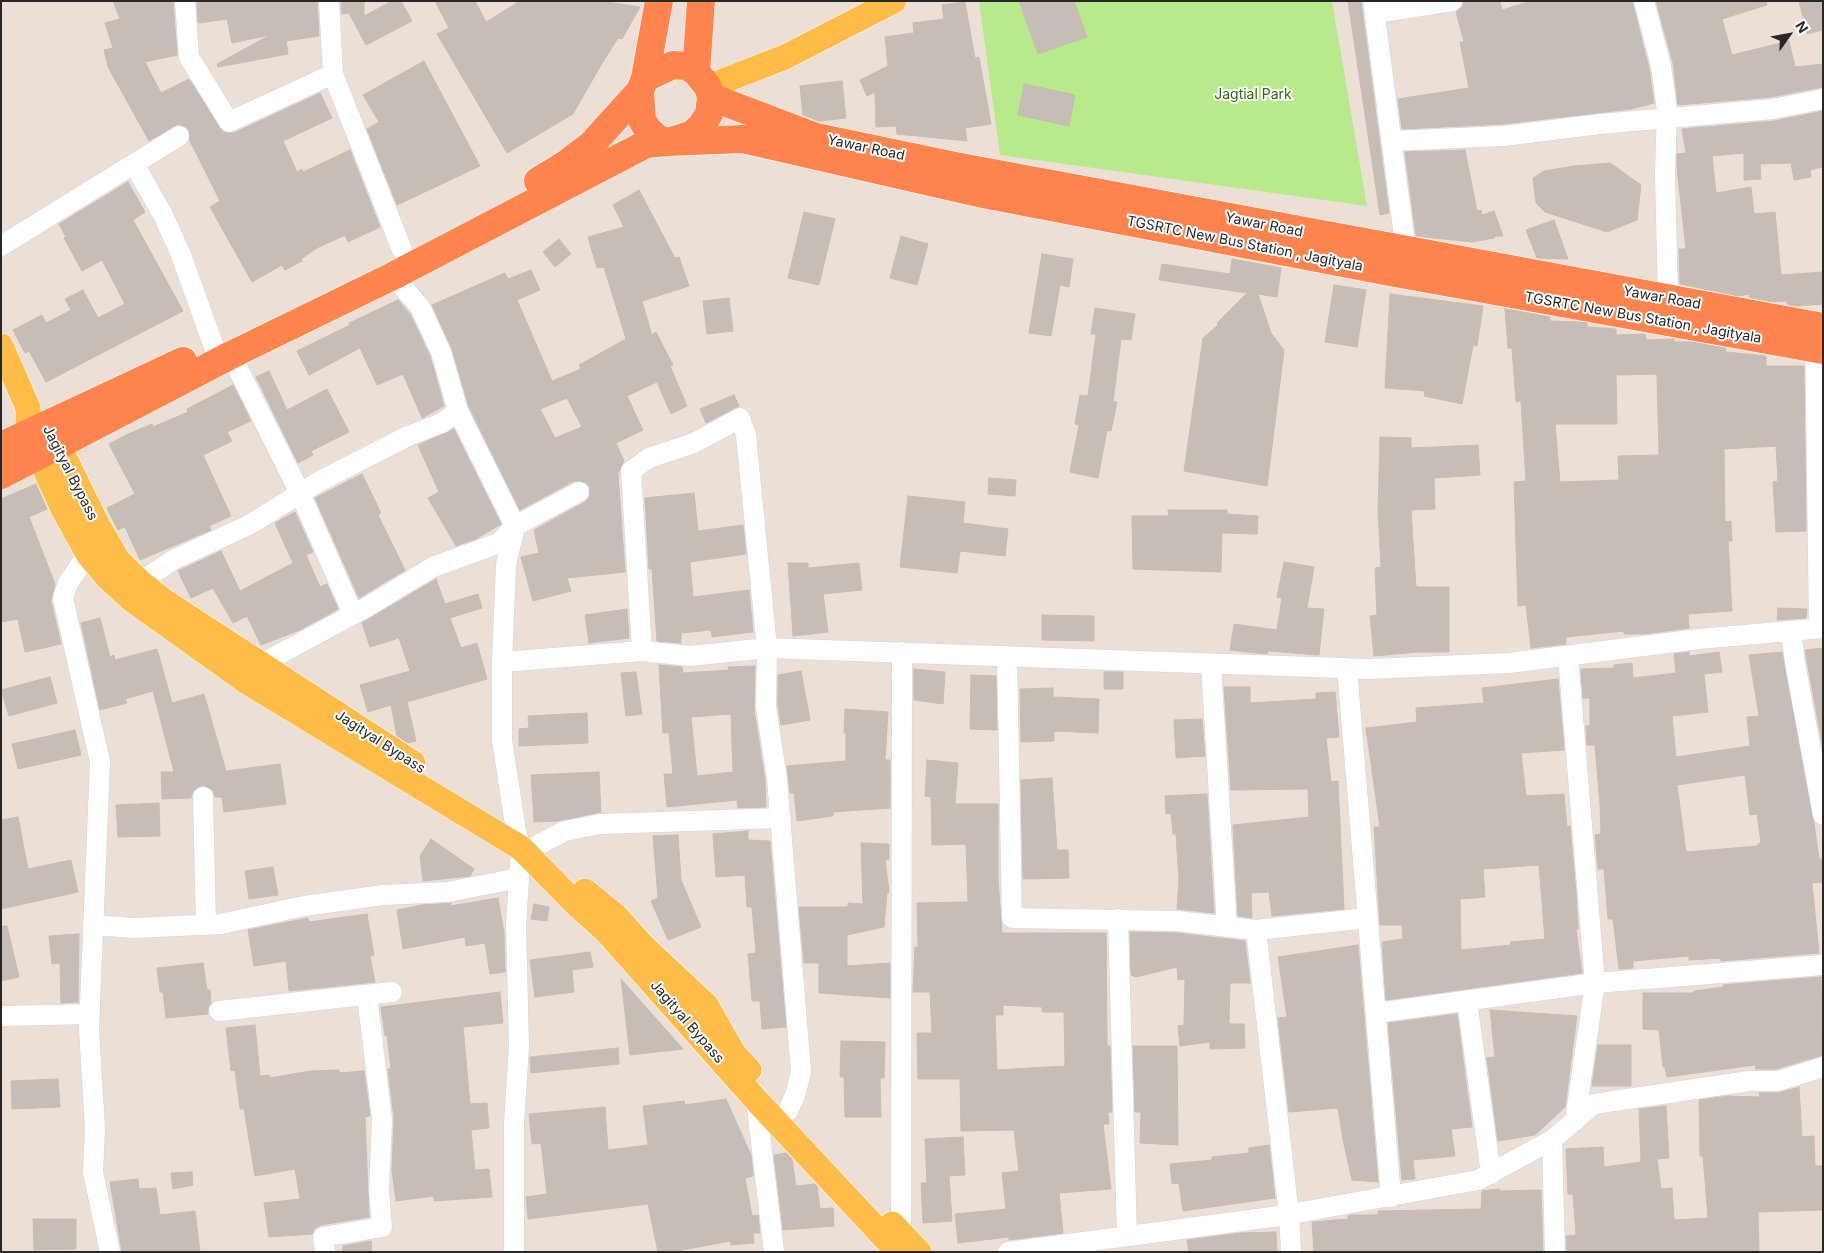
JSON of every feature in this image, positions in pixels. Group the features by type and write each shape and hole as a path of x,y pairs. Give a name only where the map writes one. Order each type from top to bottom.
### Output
{"highway":[{"path":"659,1 642,85 642,120 653,135 668,142"},
{"path":"1,446 40,433 393,276 646,144 668,142 693,134 709,114 705,85 701,1"},
{"path":"222,351 402,250 566,164 591,145 642,85 673,65 686,66 705,85"},
{"name":"Yawar Road","path":"705,85 816,137 1405,263 1668,299 1819,338"},
{"name":"TGSRTC New Bus Station , Jagityala","path":"668,142 743,139 983,194 1405,263 1819,338"},
{"path":"1,475 40,433"}],"main road":[{"path":"705,85 785,57 894,1"},
{"path":"1,346 40,433"},
{"name":"Jagityal Bypass","path":"40,433 63,510 88,554 131,599 247,682 524,842 576,904 606,931 756,1100 899,1242 918,1252"},
{"name":"Jagityal Bypass","path":"40,433 118,560 140,582 164,601 261,664 524,842 616,916 643,946 706,1004 734,1054 788,1111 899,1242"}],"street":[{"path":"185,1 189,57 229,122 334,74"},
{"path":"329,1 334,74 402,250"},
{"path":"1405,263 1374,7 1452,1"},
{"path":"1644,1 1661,66 1667,118 1665,174 1668,299"},
{"path":"1391,141 1504,136 1667,118 1773,109 1823,99"},
{"path":"1,246 179,136"},
{"path":"134,164 164,218 222,351 300,493 353,614"},
{"path":"393,276 420,307 441,352 458,411 515,526 506,565 502,662 502,740 524,842 519,878 516,925 519,1046 514,1124 514,1252"},
{"path":"502,662 563,659 642,651 690,656 767,648 1347,668 1509,663 1699,639 1821,628 1819,338"},
{"path":"140,582 173,560 250,525 300,493 408,436 442,423 458,411"},
{"path":"642,651 631,471 649,458 694,443 740,418 746,435 767,648 766,707 777,779 801,1071 796,1093 788,1111"},
{"path":"261,664 367,608 433,567 499,543 515,526 579,492"},
{"path":"88,554 68,582 63,598 100,762 90,1014 95,1129 93,1172 110,1252"},
{"path":"1791,631 1795,663 1823,814"},
{"path":"899,1242 902,652"},
{"path":"1007,656 1012,918 1177,921 1256,930 1368,918"},
{"path":"1568,656 1595,983 1576,1121"},
{"path":"1211,664 1227,927"},
{"path":"1347,668 1391,1198"},
{"path":"202,797 206,925"},
{"path":"524,842 600,824 780,818"},
{"path":"93,925 134,928 221,924 304,906 383,894 448,892 519,878"},
{"path":"1118,919 1127,1236"},
{"path":"1256,930 1289,1215 1291,1252"},
{"path":"1376,1013 1595,983 1823,965"},
{"path":"219,1011 392,992"},
{"path":"325,1252 323,1236 382,1226 379,1191 382,1118 367,996"},
{"path":"1467,1001 1491,1174"},
{"path":"1,1016 90,1014"},
{"path":"1008,1252 1289,1215 1391,1198 1478,1180 1552,1140 1594,1104 1749,1081 1778,1081 1823,1067"},
{"path":"756,1100 774,1252"},
{"path":"1552,1140 1554,1252"}],"green space":[{"name":"Jagtial Park","path":"979,1 1332,1 1367,206 1000,155"}],"building":[{"path":"113,1 173,1 177,55 145,62 161,93 189,79 223,132 234,133 320,93 332,118 283,141 297,172 302,169 303,172 350,150 380,227 348,242 345,235 317,248 301,259 302,261 285,270 282,265 252,282 210,207 220,201 190,141 189,129 178,124 149,141 108,67 104,50 113,48 105,23 120,19"},
{"path":"197,1 317,1 319,36 286,41 288,54 218,67 217,64 270,35 232,43 227,19 198,23"},
{"path":"341,1 364,1 364,16 392,1 401,1 412,21 366,45 349,13 342,14"},
{"path":"435,1 475,1 486,22 520,1 600,1 640,7 622,39 618,38 601,65 573,114 507,153 437,34 449,28"},
{"path":"1019,1 1074,1 1087,37 1038,54"},
{"path":"1348,1 1361,1 1389,213 1380,215"},
{"path":"1464,1 1500,1 1502,10 1531,1 1632,1 1649,68 1654,103 1631,109 1503,124 1402,129 1398,99 1469,88 1460,42 1464,42 1456,12 1463,6"},
{"path":"1656,1 1766,1 1767,5 1722,19 1732,55 1789,41 1795,67 1823,64 1823,87 1771,97 1678,105 1673,63"},
{"path":"1799,1 1823,1 1823,30 1807,34"},
{"path":"965,2 975,58 979,57 991,124 965,128 967,141 897,134 896,126 876,127 875,92 867,96 860,80 888,66 885,37 914,33 913,23 944,19 942,5"},
{"path":"424,61 480,166 397,205 367,129 379,122 363,95"},
{"path":"842,81 846,118 819,121 803,115 800,86"},
{"path":"1024,84 1075,95 1069,126 1018,115"},
{"path":"1823,111 1823,167 1810,170 1811,177 1794,180 1791,163 1760,164 1761,179 1744,180 1744,153 1712,156 1716,193 1751,187 1754,214 1775,212 1781,275 1823,272 1823,304 1796,306 1787,304 1787,301 1773,302 1749,297 1749,294 1739,296 1680,284 1679,249 1686,249 1677,168 1677,154 1686,153 1682,129 1774,121"},
{"path":"1465,150 1477,211 1481,210 1482,215 1494,211 1503,236 1495,236 1494,238 1472,242 1416,236 1405,152"},
{"path":"1610,163 1641,185 1637,220 1607,232 1545,212 1536,203 1533,178 1544,171"},
{"path":"128,182 145,212 133,220 183,311 46,382 29,351 25,353 13,330 42,315 46,323 71,310 65,299 83,290 98,318 125,304 102,260 82,271 64,238 66,237 59,224"},
{"path":"639,190 675,258 679,257 689,286 642,301 652,335 656,332 673,365 670,366 687,406 671,414 657,382 627,396 643,430 616,443 624,461 618,473 625,572 567,578 571,591 533,601 521,557 539,553 534,530 585,502 589,498 590,487 585,482 574,481 520,510 469,407 452,349 432,305 505,273 508,279 531,270 540,290 517,300 552,381 581,369 579,365 626,339 604,267 597,268 588,237 624,227 613,205","holes":["567,398 582,427 555,438 540,409"]},
{"path":"804,212 835,219 819,285 788,278"},
{"path":"1554,220 1568,259 1537,258 1526,230"},
{"path":"901,236 928,244 917,285 890,278"},
{"path":"559,239 571,254 555,267 543,252"},
{"path":"1042,254 1073,259 1069,287 1060,285 1051,336 1029,333"},
{"path":"1232,259 1281,268 1277,297 1258,294 1271,333 1284,350 1267,486 1184,471 1203,338 1217,326 1218,322 1247,293 1159,280 1162,264 1230,274"},
{"path":"1334,285 1366,290 1357,347 1325,342"},
{"path":"1390,294 1483,306 1477,346 1473,345 1462,404 1424,396 1425,391 1385,388"},
{"path":"729,298 733,331 707,334 703,301"},
{"path":"398,300 410,314 430,356 444,406 422,418 403,374 377,385 360,348 309,375 297,351 350,325 349,323"},
{"path":"1095,308 1135,314 1131,340 1121,339 1113,402 1117,402 1111,431 1107,430 1098,478 1070,472 1079,425 1075,424 1080,395 1088,396 1096,334 1091,334"},
{"path":"1505,309 1550,317 1550,321 1580,322 1587,323 1587,327 1616,329 1616,335 1645,334 1646,340 1674,339 1674,342 1691,342 1726,348 1726,352 1766,356 1766,366 1804,366 1806,531 1776,532 1773,482 1778,481 1776,446 1724,449 1725,522 1731,521 1732,541 1728,541 1732,611 1688,614 1689,628 1645,634 1624,634 1624,631 1566,637 1566,644 1531,648 1526,605 1518,606 1514,482 1526,481 1521,401 1516,402 1512,348 1508,348","holes":["1657,374 1659,455 1618,456 1619,480 1560,482 1555,424 1617,424 1616,375"]},
{"path":"269,371 287,410 327,389 349,432 311,451 313,455 298,463 256,377"},
{"path":"233,385 251,421 227,432 232,441 203,455 231,516 209,526 211,530 140,560 125,527 118,530 107,508 135,494 109,444 152,424 153,427 188,412 187,409"},
{"path":"734,395 739,406 706,423 700,409"},
{"path":"454,429 501,524 476,539 456,546 428,498 439,492 418,445"},
{"path":"1380,437 1411,438 1411,448 1478,445 1480,475 1434,478 1435,509 1411,510 1416,587 1449,587 1449,652 1418,652 1374,656 1370,616 1377,615 1375,568 1381,567 1378,511"},
{"path":"362,474 381,513 378,515 405,570 359,598 315,498"},
{"path":"989,478 1016,480 1015,496 988,494"},
{"path":"36,484 47,509 29,517 55,584 51,601 61,644 25,652 18,619 1,622 1,499"},
{"path":"694,493 698,531 743,525 746,554 690,562 693,597 749,590 753,632 712,637 711,630 681,633 681,643 657,641 652,569 649,569 645,498"},
{"path":"908,496 965,502 963,523 1008,529 1005,556 960,551 957,573 900,567"},
{"path":"1168,510 1227,510 1227,514 1258,516 1257,534 1222,533 1221,572 1133,569 1132,516 1169,516"},
{"path":"295,512 313,552 306,555 320,587 327,584 338,609 300,630 261,645 247,616 233,623 213,588 191,598 178,571 221,551 240,591 293,563 275,523"},
{"path":"1284,562 1314,567 1307,608 1324,609 1319,655 1268,651 1267,654 1230,650 1234,624 1277,630 1282,598 1277,597"},
{"path":"788,563 808,563 808,568 859,563 862,590 823,594 828,632 793,636"},
{"path":"436,579 445,604 478,594 482,608 450,618 461,648 477,643 487,679 407,702 416,741 408,743 397,736 391,705 368,712 360,685 410,671 399,638 370,647 362,623"},
{"path":"1778,608 1807,609 1806,618 1777,620"},
{"path":"627,609 629,638 589,643 585,615"},
{"path":"1042,615 1094,616 1094,641 1042,640"},
{"path":"100,618 110,657 114,655 115,660 157,649 172,703 204,694 226,771 280,764 286,804 224,812 222,797 215,797 213,790 203,785 193,791 191,798 162,799 161,772 174,772 153,691 125,699 127,703 100,710 81,623"},
{"path":"1823,648 1823,748 1805,650"},
{"path":"1689,652 1689,656 1719,652 1722,672 1704,674 1708,712 1672,716 1676,757 1750,746 1747,717 1759,716 1749,655 1782,652 1819,859 1823,859 1823,882 1812,883 1819,953 1721,961 1721,958 1689,960 1689,956 1633,961 1633,968 1619,969 1613,919 1608,919 1604,869 1598,869 1595,835 1601,834 1595,745 1587,745 1586,726 1590,726 1590,698 1583,698 1581,669 1614,668 1614,665 1632,663 1633,678 1676,673 1674,654","holes":["1745,775 1750,815 1757,814 1761,843 1758,846 1686,852 1677,785"]},
{"path":"659,665 682,667 683,673 729,670 728,667 755,666 754,709 765,780 766,807 738,808 737,800 667,807 664,774 673,774 669,733 663,733","holes":["731,714 733,772 697,776 691,717"]},
{"path":"914,669 945,672 943,704 914,700"},
{"path":"801,671 810,720 781,725 778,706 778,675"},
{"path":"636,672 642,714 626,716 621,673"},
{"path":"1104,672 1123,672 1123,689 1104,689"},
{"path":"971,675 996,676 997,730 970,729"},
{"path":"50,677 57,703 9,716 1,690"},
{"path":"1558,679 1564,750 1521,753 1526,796 1564,794 1567,827 1570,826 1576,893 1578,929 1576,929 1582,973 1386,1000 1382,942 1403,939 1402,925 1380,925 1374,827 1380,827 1366,728 1417,722 1416,708 1484,703 1482,688","holes":["1539,865 1545,939 1510,942 1511,945 1461,950 1460,899 1485,897 1483,869"]},
{"path":"1224,687 1250,687 1250,703 1316,699 1316,693 1335,692 1339,737 1326,738 1331,782 1338,781 1344,909 1272,916 1269,892 1251,893 1252,918 1238,916 1233,825 1309,817 1308,789 1231,790"},
{"path":"1053,688 1053,697 1099,699 1098,733 1054,731 1054,741 1021,742 1020,689"},
{"path":"845,709 888,712 885,760 890,760 890,808 833,812 833,816 797,821 794,793 790,793 787,766 846,761"},
{"path":"587,713 588,743 519,746 519,729 529,728 528,716"},
{"path":"1202,719 1205,756 1176,758 1174,720"},
{"path":"75,730 81,755 18,769 12,744"},
{"path":"927,760 958,763 955,804 998,804 998,880 1002,933 1106,933 1107,1046 1110,1046 1112,1112 1108,1112 1109,1124 1103,1124 1111,1189 1059,1193 1063,1233 1009,1240 1009,1237 958,1243 955,1214 1006,1209 1002,1173 1019,1171 1014,1130 961,1131 960,1079 918,1079 917,1033 932,1033 930,992 913,992 915,947 918,947 917,903 968,902 966,844 932,845 931,797 925,796","holes":["1003,1005 1042,1007 1042,1012 1064,1012 1065,1066 997,1070 995,1015 1003,1015"]},
{"path":"599,772 601,812 558,821 534,822 531,775"},
{"path":"1052,778 1057,850 1068,850 1069,878 1023,879 1021,780"},
{"path":"1207,794 1214,913 1177,909 1179,880 1176,834 1173,834 1171,813 1166,814 1165,796"},
{"path":"159,803 160,836 118,837 116,805"},
{"path":"18,817 28,869 71,860 78,892 1,909 1,820"},
{"path":"748,831 748,840 770,841 786,1027 762,1029 760,1001 752,1001 748,954 756,953 752,907 747,907 745,875 716,877 713,834"},
{"path":"678,835 681,880 701,927 668,940 651,901 658,898 653,836"},
{"path":"431,839 474,869 470,876 423,881 420,856"},
{"path":"861,843 889,844 889,859 885,860 889,892 887,893 884,927 847,935 847,966 890,963 890,998 819,993 819,963 804,963 799,907 848,907 848,903 863,904"},
{"path":"273,867 278,895 249,899 245,871"},
{"path":"498,898 504,933 505,972 490,974 485,943 466,946 465,937 403,949 397,910 422,905 452,903 450,906"},
{"path":"534,904 549,907 547,921 531,919"},
{"path":"367,914 374,955 370,956 375,982 289,991 286,961 254,966 248,930 308,918 309,922"},
{"path":"1,926 7,926 19,977 1,981"},
{"path":"1130,932 1176,933 1245,941 1250,983 1230,983 1229,1024 1244,1024 1245,1048 1210,1049 1210,1042 1180,1046 1178,1026 1184,1025 1185,979 1178,980 1177,967 1136,977 1131,975"},
{"path":"79,934 78,1002 61,1003 60,963 52,964 49,936"},
{"path":"1358,945 1378,1182 1352,1180 1338,1108 1289,1112 1278,1018 1287,1017 1278,957"},
{"path":"590,952 593,967 572,970 574,992 535,997 530,960"},
{"path":"203,963 207,990 210,990 211,1003 208,1007 208,1014 166,1018 163,992 160,992 157,968"},
{"path":"1821,977 1823,1055 1776,1069 1756,1069 1755,1065 1667,1077 1665,1067 1663,1067 1659,1030 1643,1029 1643,993 1694,993 1694,991 1724,987 1723,985"},
{"path":"621,979 683,1049 630,1055"},
{"path":"500,992 503,1023 463,1027 470,1104 487,1103 489,1128 471,1130 475,1170 489,1169 492,1197 434,1201 434,1196 396,1201 392,1170 394,1118 388,1069 391,1069 381,1007"},
{"path":"1490,1010 1577,1016 1565,1107 1535,1135 1498,1141 1487,1058 1495,1057"},
{"path":"1457,1014 1472,1127 1451,1129 1455,1156 1413,1160 1415,1179 1402,1180 1388,1023"},
{"path":"255,1025 260,1076 269,1075 270,1078 310,1071 339,1070 339,1073 364,1071 370,1116 365,1117 369,1217 321,1225 315,1228 312,1234 269,1237 264,1203 300,1199 295,1169 255,1176 244,1109 240,1109 235,1070 231,1071 226,1028"},
{"path":"841,1041 885,1042 884,1078 880,1078 881,1117 845,1117 844,1077 840,1077"},
{"path":"1598,1045 1631,1045 1631,1086 1592,1086"},
{"path":"1133,1046 1177,1046 1178,1145 1140,1143 1141,1112 1135,1112"},
{"path":"618,1048 619,1064 531,1073 530,1057"},
{"path":"58,1079 60,1107 12,1109 11,1081"},
{"path":"1799,1087 1802,1137 1814,1136 1815,1166 1823,1166 1823,1210 1758,1212 1759,1252 1567,1252 1566,1236 1576,1235 1573,1194 1568,1194 1566,1149 1603,1147 1604,1167 1641,1162 1639,1109 1666,1106 1669,1158 1657,1159 1661,1189 1672,1188 1674,1220 1708,1218 1703,1156 1700,1156 1699,1100 1728,1096 1760,1097 1759,1093 1778,1093"},
{"path":"726,1099 751,1155 753,1176 745,1178 752,1216 758,1215 760,1233 753,1233 754,1243 731,1245 730,1241 672,1252 658,1252 648,1204 528,1219 526,1197 547,1194 541,1143 532,1144 529,1114 605,1107 608,1150 648,1145 643,1106 684,1101 685,1105"},
{"path":"963,1137 965,1175 949,1176 952,1221 923,1223 921,1183 927,1183 925,1139"},
{"path":"1269,1145 1275,1198 1183,1211 1179,1183 1172,1184 1170,1164 1212,1160 1212,1157 1249,1153 1249,1148"},
{"path":"786,1153 792,1159 796,1186 815,1184 817,1186 820,1209 833,1208 834,1226 783,1230 774,1155"},
{"path":"192,1172 193,1185 173,1189 171,1173"},
{"path":"138,1179 139,1189 156,1188 160,1215 195,1211 200,1252 122,1252 110,1182"},
{"path":"1499,1189 1499,1191 1541,1190 1543,1252 1314,1252 1312,1222 1348,1219 1348,1216 1352,1215 1378,1215 1378,1211 1481,1209 1482,1191"},
{"path":"33,1219 76,1219 76,1249 34,1250"},
{"path":"1276,1232 1277,1252 1189,1252 1187,1240 1241,1233"},
{"path":"371,1241 372,1252 343,1252 343,1246"}]}
